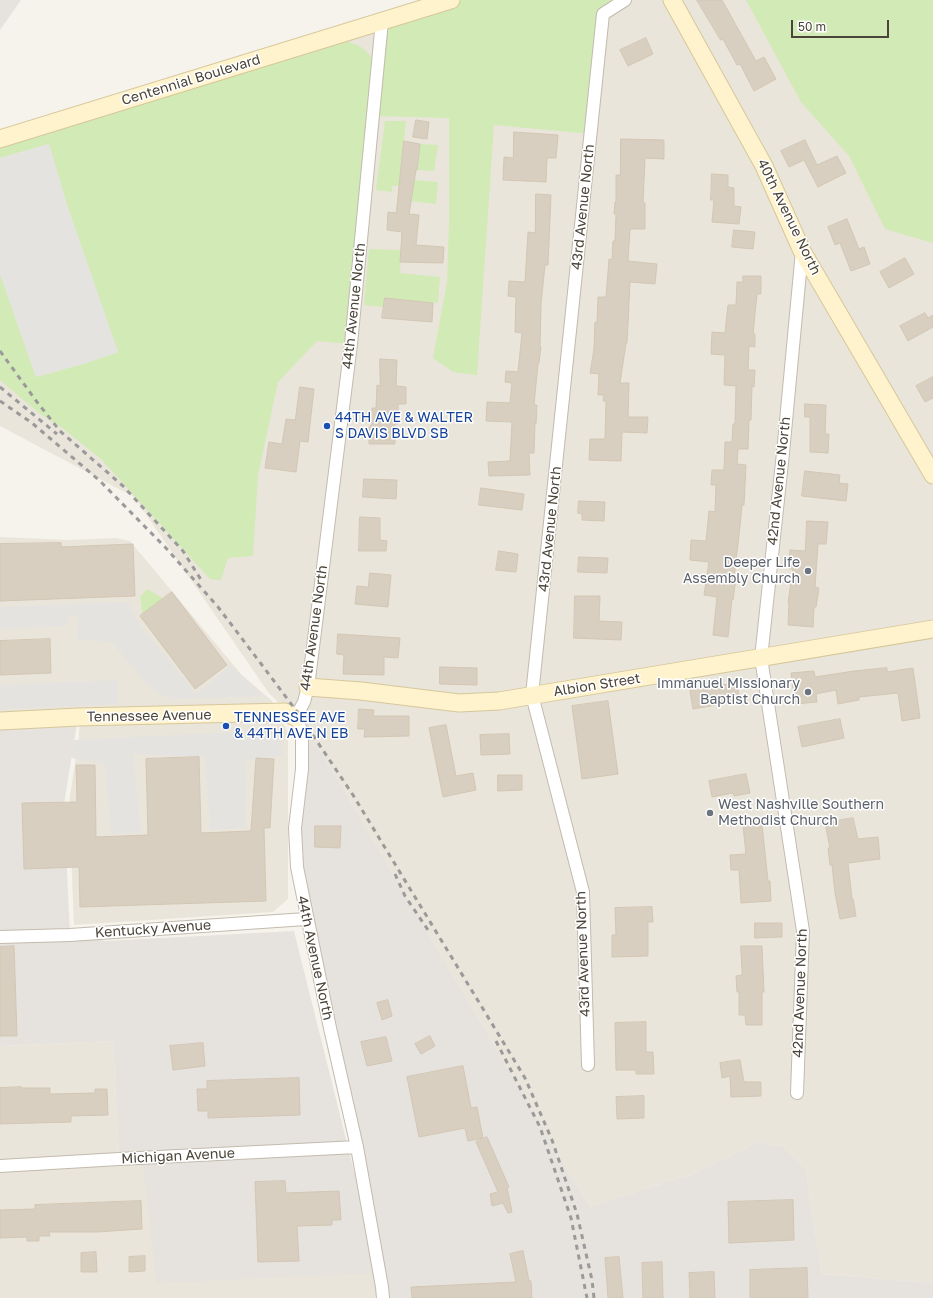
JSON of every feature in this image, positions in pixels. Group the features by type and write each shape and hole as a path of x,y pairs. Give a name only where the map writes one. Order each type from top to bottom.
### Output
{"street":[{"name":"Centennial Boulevard","path":"0,139 451,0"},
{"name":"43rd Avenue North","path":"588,1065 583,892 532,695 604,14 626,0"},
{"name":"40th Avenue North","path":"672,0 764,166 802,251 933,474"},
{"name":"44th Avenue North","path":"382,21 351,344 308,687 304,702 297,718 302,734 302,769 295,828 296,867 306,919 357,1147 383,1298"},
{"name":"42nd Avenue North","path":"797,1093 803,931 761,658 783,453 802,251"},
{"name":"Albion Street","path":"308,687 361,691 459,703 499,700 933,629"},
{"name":"Tennessee Avenue","path":"0,721 78,717 285,712 297,718"},
{"name":"Kentucky Avenue","path":"0,937 70,935 306,919"},
{"name":"Michigan Avenue","path":"0,1166 357,1147"}],"shaded area":[{"path":"0,0 21,0 0,30"},
{"path":"452,0 933,0 933,1283 822,1274 805,1168 784,1147 759,1142 693,1174 590,1207 311,735 268,692 134,497 0,426 0,139"},
{"path":"49,144 67,205 118,352 83,364 36,377 0,274 0,158"},
{"path":"0,537 67,540 116,538 130,541 241,674 272,701 288,733 288,899 273,912 74,925 69,803 79,736 80,714 0,716"},
{"path":"127,602 144,631 197,694 231,665 263,696 171,699 151,689 112,642 77,640 78,615 69,615 66,626 0,629 0,607"},
{"path":"118,680 118,704 0,709 0,685"},
{"path":"298,713 590,1207 693,1174 759,1142 784,1147 805,1168 822,1274 933,1283 933,1298 381,1298 379,1273 157,1283 142,1158 119,1159 113,1041 0,1046 0,719 78,717 64,804 70,935 106,941 294,931 376,1259 297,867"},
{"path":"278,730 283,756 246,760 245,828 210,830 205,757 133,754 141,832 111,835 105,764 71,758 74,740"},
{"path":"113,1041 119,1158 142,1157 380,1273 380,1298 0,1298 0,1046"}],"green space":[{"path":"451,0 625,0 603,14 591,134 494,125 477,375 453,372 433,358 447,282 449,224 449,118 373,116 351,344 317,341 278,382 258,475 253,556 228,558 221,580 210,579 101,459 61,427 39,413 0,380 0,274 36,377 83,364 118,352 67,205 49,144 0,158 0,139 341,40 362,48 378,65 382,21"},
{"path":"746,0 933,0 933,243 885,229 849,156 801,102"},
{"path":"385,121 406,121 399,186 392,186 392,192 376,190"},
{"path":"420,144 438,145 434,171 417,170"},
{"path":"414,180 438,182 436,204 411,201"},
{"path":"369,249 401,250 400,273 440,277 438,303 385,298 383,307 364,305"},
{"path":"147,589 164,599 143,616 140,597"}],"building":[{"path":"697,0 722,0 756,61 764,57 776,79 754,91 740,64 737,65 723,39 721,40"},
{"path":"646,38 653,54 628,66 620,50"},
{"path":"416,120 429,122 427,139 413,137"},
{"path":"514,132 558,135 556,158 547,158 546,182 503,180 504,157 513,158"},
{"path":"621,139 664,140 664,159 645,158 643,203 645,203 645,229 630,229 628,261 657,264 655,284 630,282 627,343 620,383 629,383 628,417 648,417 647,433 622,432 621,461 589,460 590,439 605,439 606,401 603,401 604,395 598,395 599,374 590,373 594,349 595,322 597,323 598,297 606,297 609,259 612,260 613,241 615,241 616,214 614,214 616,202 616,175 620,175"},
{"path":"805,140 817,165 837,156 846,173 818,187 804,160 789,167 781,151"},
{"path":"404,141 420,144 409,214 419,215 416,245 444,247 443,263 400,262 402,232 387,230 388,212 396,213"},
{"path":"712,174 728,175 728,187 734,188 734,206 741,207 739,224 712,222 714,200 711,200"},
{"path":"536,194 551,195 548,265 545,265 541,304 541,347 534,405 537,405 534,453 529,453 530,475 489,476 488,462 510,461 512,422 486,421 487,402 510,403 512,383 505,382 506,371 518,372 522,333 515,332 516,297 508,296 509,281 525,282 528,232 535,233"},
{"path":"847,219 859,249 864,247 870,264 851,271 840,243 835,245 828,227"},
{"path":"734,230 755,232 753,249 732,247"},
{"path":"905,258 914,274 889,288 880,272"},
{"path":"743,276 761,276 761,294 757,294 753,334 755,334 755,347 749,346 748,370 755,370 754,387 752,386 748,449 738,449 737,464 746,465 744,505 742,505 734,578 736,578 728,637 713,635 717,597 704,595 709,562 690,560 691,540 706,541 709,511 715,512 716,485 711,485 712,470 724,470 725,442 732,442 733,424 735,424 736,386 724,385 725,355 711,354 712,332 725,333 728,305 736,305 737,282 743,282"},
{"path":"385,298 433,303 432,322 382,318"},
{"path":"925,313 928,318 933,315 933,327 908,341 900,326"},
{"path":"380,359 397,360 396,386 406,387 406,404 398,404 398,424 395,424 395,444 369,444 369,427 371,427 372,408 376,408 377,385 380,386"},
{"path":"933,377 933,398 925,402 916,386"},
{"path":"300,387 314,389 308,442 300,441 296,472 265,468 269,442 282,444 286,419 295,420"},
{"path":"805,404 826,405 825,434 829,434 828,453 810,452 810,417 805,417"},
{"path":"805,471 840,475 839,483 848,484 846,501 802,496"},
{"path":"364,479 397,480 396,499 363,497"},
{"path":"481,488 524,494 522,510 479,505"},
{"path":"579,501 605,502 604,521 582,520 582,514 578,513"},
{"path":"360,517 380,518 380,540 387,541 386,551 359,551"},
{"path":"807,521 828,522 826,544 818,544 815,587 819,588 816,607 814,607 813,627 788,625 788,603 793,569 789,569 790,550 805,551"},
{"path":"61,543 61,547 133,544 135,596 0,601 0,544"},
{"path":"499,551 518,554 516,572 496,570"},
{"path":"579,557 608,558 607,573 578,572"},
{"path":"370,573 391,575 388,607 355,604 357,586 368,587"},
{"path":"172,592 227,665 195,689 140,616"},
{"path":"575,596 600,596 599,621 622,622 621,640 574,638"},
{"path":"338,634 400,638 398,658 384,657 384,675 343,674 344,655 337,654"},
{"path":"50,639 51,673 0,675 0,641"},
{"path":"440,667 477,668 477,685 440,684"},
{"path":"887,668 887,672 913,668 920,718 902,721 898,693 859,697 859,700 838,704 836,690 816,694 817,702 795,704 791,673 814,671 815,677"},
{"path":"737,683 740,701 693,709 690,691"},
{"path":"608,701 618,774 582,779 572,706"},
{"path":"359,709 374,710 373,716 409,716 409,736 364,737 365,729 358,729"},
{"path":"840,719 844,738 802,747 798,727"},
{"path":"446,725 456,776 473,773 476,790 443,797 429,728"},
{"path":"509,734 510,754 481,755 480,735"},
{"path":"199,757 201,833 251,831 256,758 274,759 270,828 264,828 266,901 80,907 79,867 24,869 22,803 77,802 76,765 95,765 96,837 148,835 146,759"},
{"path":"746,774 750,793 734,796 733,793 712,797 709,781"},
{"path":"498,775 522,775 522,790 498,791"},
{"path":"853,818 858,839 878,837 880,859 848,863 852,899 856,916 840,919 832,865 830,865 828,848 830,848 825,823"},
{"path":"762,825 768,881 770,881 771,901 741,903 739,870 731,870 730,855 746,854 743,826"},
{"path":"315,826 341,826 340,848 315,847"},
{"path":"652,907 653,922 648,922 648,956 612,957 612,935 616,935 615,908"},
{"path":"755,923 782,923 782,937 755,938"},
{"path":"14,946 17,1036 0,1036 0,947"},
{"path":"741,946 762,946 764,992 762,992 762,1025 746,1025 745,1015 739,1015 739,992 737,992 736,976 742,975"},
{"path":"388,1000 392,1016 382,1020 377,1003"},
{"path":"646,1022 646,1052 653,1052 654,1074 636,1074 636,1070 616,1070 615,1023"},
{"path":"430,1036 435,1046 421,1054 415,1044"},
{"path":"386,1037 392,1061 367,1066 361,1042"},
{"path":"203,1043 205,1066 173,1070 170,1046"},
{"path":"740,1060 744,1082 761,1082 761,1096 731,1097 730,1076 722,1078 720,1063"},
{"path":"463,1066 471,1108 477,1107 483,1138 468,1141 465,1128 419,1137 407,1077"},
{"path":"299,1078 300,1115 208,1118 208,1111 198,1111 197,1089 207,1089 207,1081"},
{"path":"0,1088 50,1088 50,1094 95,1093 95,1089 107,1089 108,1115 71,1116 71,1122 0,1124"},
{"path":"644,1096 644,1118 617,1119 616,1097"},
{"path":"487,1137 509,1187 507,1188 512,1212 508,1213 503,1203 492,1206 490,1194 498,1192 476,1142"},
{"path":"285,1181 286,1193 339,1191 341,1220 332,1220 332,1225 297,1226 299,1261 258,1262 255,1182"},
{"path":"793,1200 794,1240 729,1243 728,1202"},
{"path":"141,1201 142,1229 97,1232 49,1232 50,1236 39,1236 39,1241 27,1241 27,1237 0,1238 0,1210 35,1209 35,1205"},
{"path":"523,1251 529,1281 531,1281 532,1298 412,1298 411,1287 516,1282 510,1254"},
{"path":"96,1252 97,1272 81,1272 81,1253"},
{"path":"145,1256 145,1271 129,1272 129,1257"},
{"path":"619,1257 623,1298 608,1298 605,1258"},
{"path":"662,1262 663,1298 643,1298 642,1263"},
{"path":"807,1268 808,1298 750,1298 750,1270"},
{"path":"714,1272 715,1298 690,1298 689,1273"}],"railway":[{"path":"0,351 60,431 123,486 183,551 203,583"},
{"path":"0,387 57,434"},
{"path":"0,401 32,423 100,481 165,547 218,607 262,665 298,713 353,795 525,1078 552,1140 577,1214 592,1280 594,1298"},
{"path":"395,874 405,896 428,930"},
{"path":"496,1041 540,1127 571,1218 587,1298"}],"place":[{"name":"44TH AVE & WALTER S DAVIS BLVD SB","path":"327,426"},
{"name":"Deeper Life Assembly Church","path":"808,571"},
{"name":"Immanuel Missionary Baptist Church","path":"808,692"},
{"name":"TENNESSEE AVE & 44TH AVE N EB","path":"226,726"},
{"name":"West Nashville Southern Methodist Church","path":"710,813"}]}
